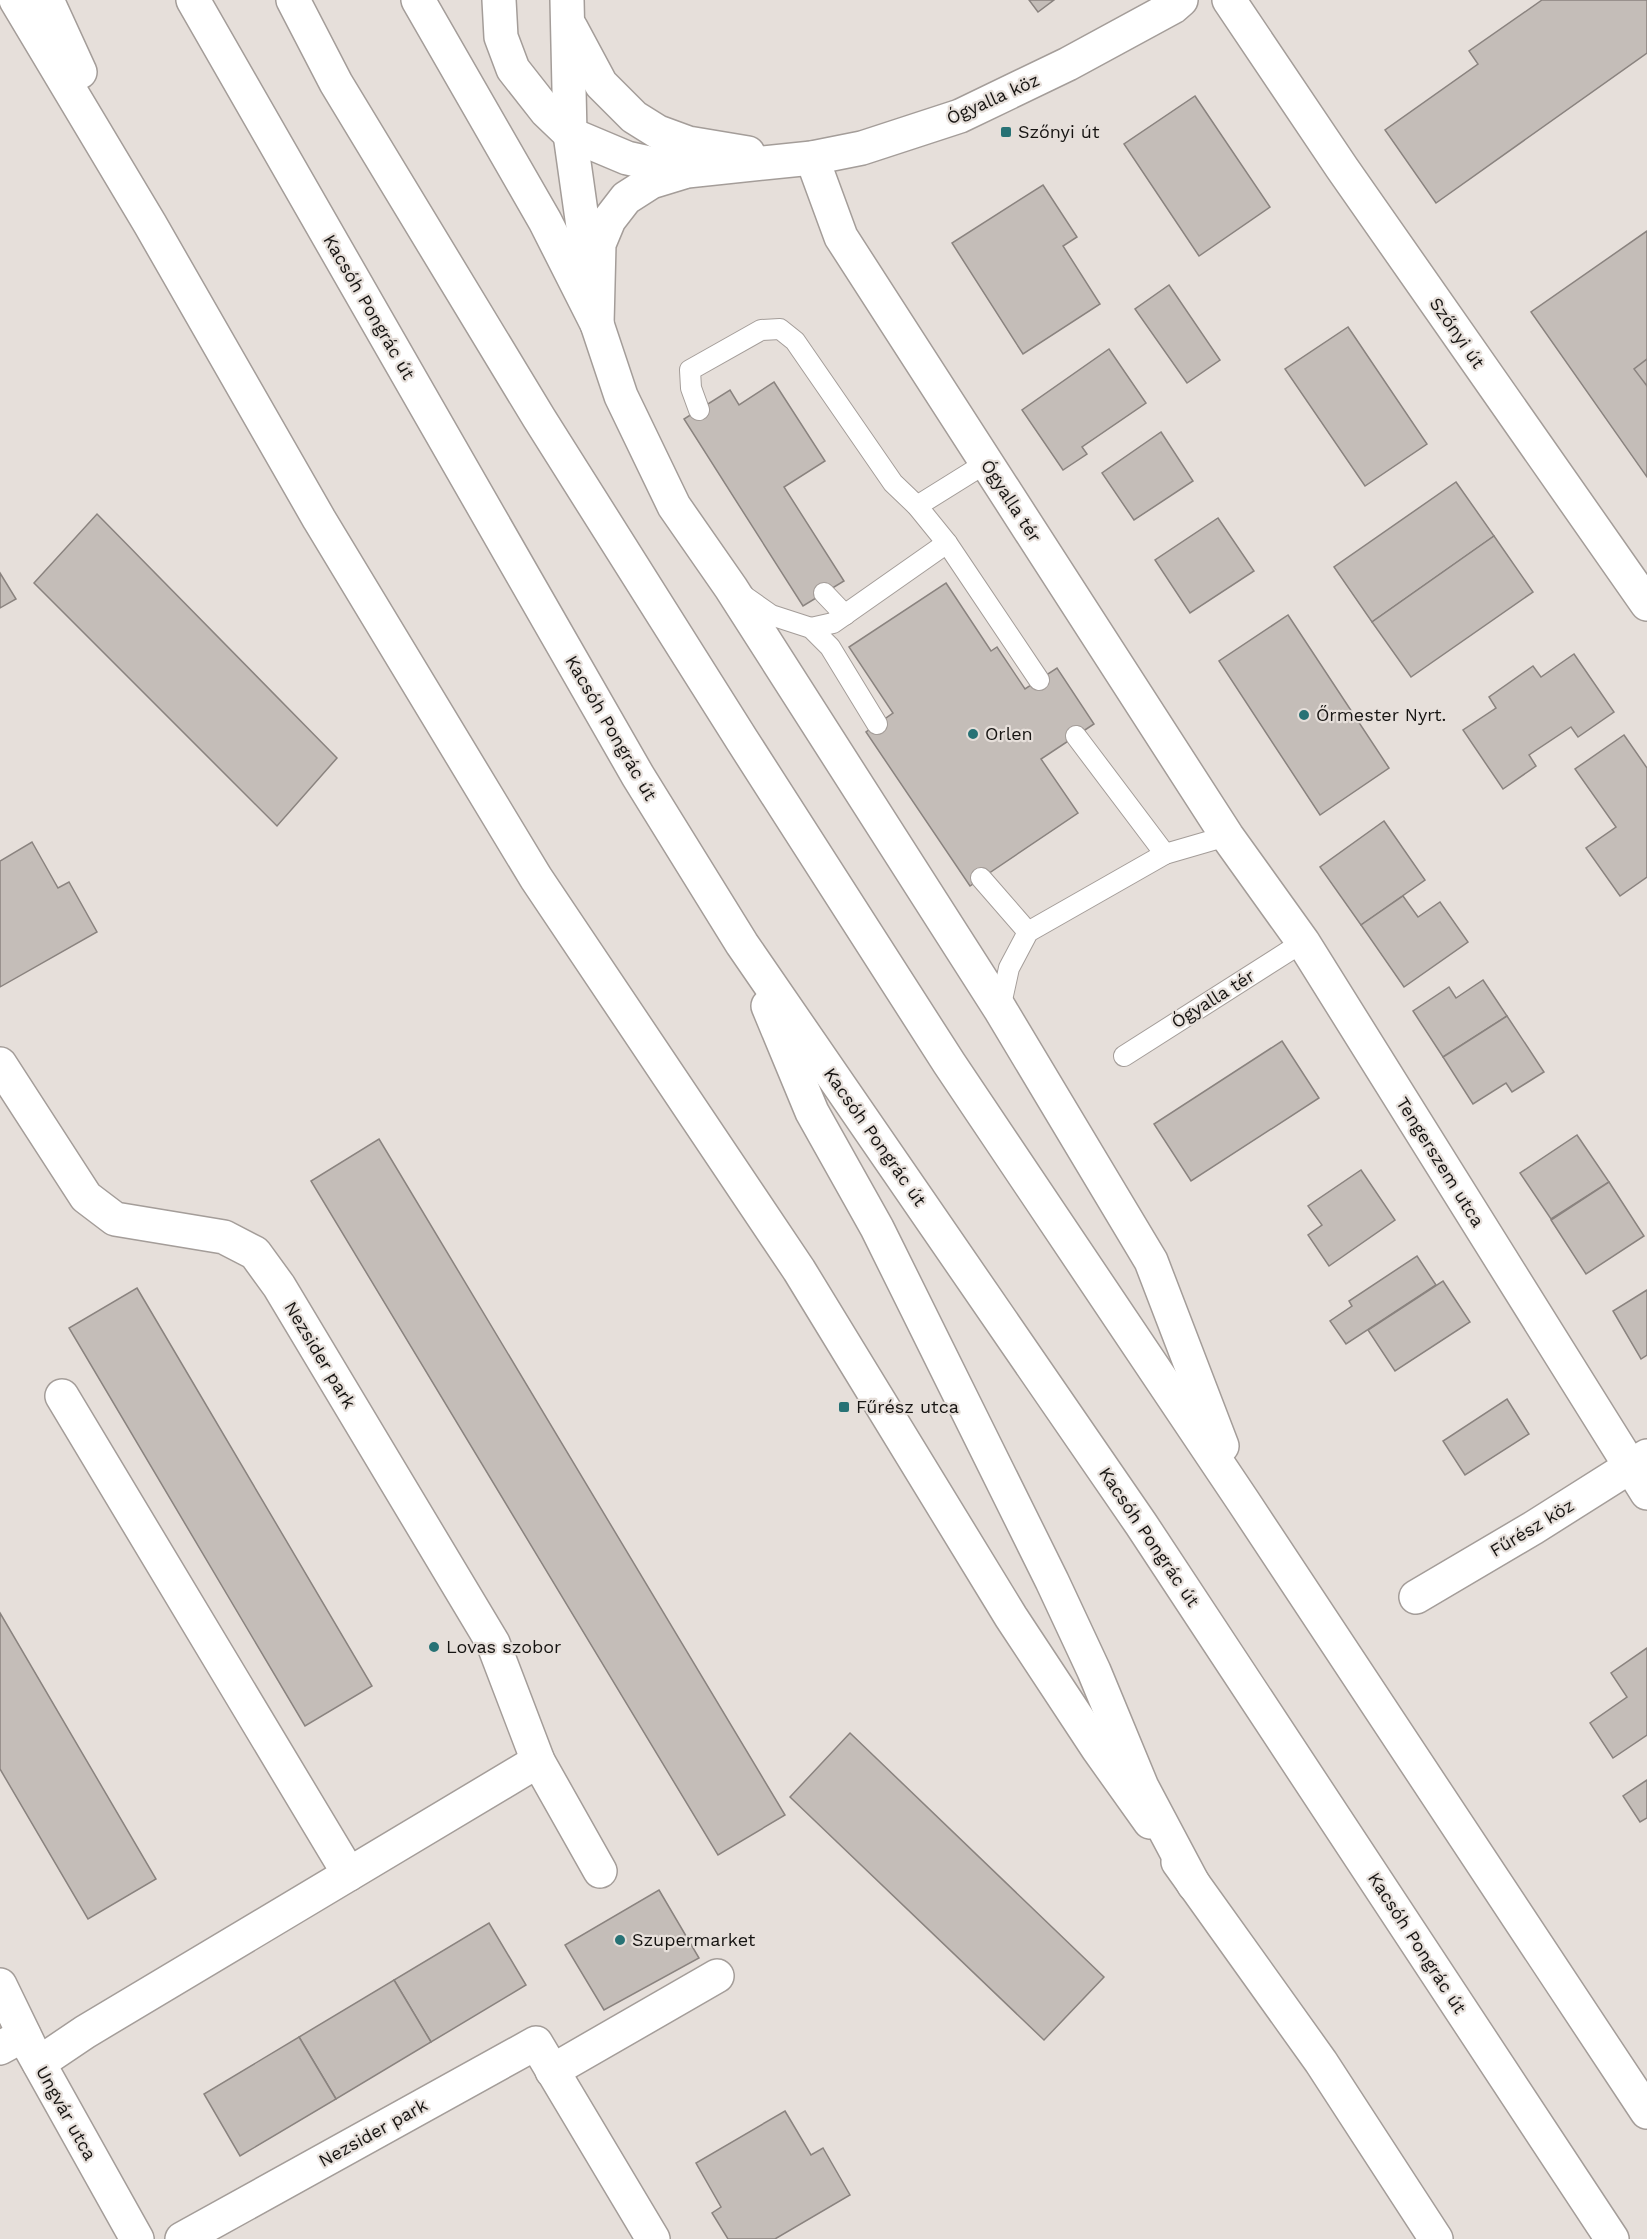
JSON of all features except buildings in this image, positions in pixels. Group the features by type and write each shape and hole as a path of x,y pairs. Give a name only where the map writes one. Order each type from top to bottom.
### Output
{"street":[{"path":"16,0 150,224 319,519 536,878 799,1270 1017,1627 1098,1749 1321,2062 1436,2239"},
{"path":"47,0 150,224"},
{"name":"Kacsóh Pongrác út","path":"193,0 638,776 742,944 1142,1524 1612,2239"},
{"path":"293,0 336,83 540,418 742,740 949,1063 1244,1501 1647,2112"},
{"path":"418,0 545,221 597,324 621,396 674,506 731,588 1000,1009 1151,1261 1244,1501"},
{"name":"Ógyalla köz","path":"499,0 501,37 513,69 546,111 570,134 627,158 687,171"},
{"name":"Ógyalla köz","path":"597,324 598,244 609,220 626,198 651,182 687,171 802,158 862,148 960,117 1068,64 1182,0"},
{"name":"Szőnyi út","path":"1229,0 1342,168 1647,604"},
{"name":"Ógyalla köz","path":"568,12 570,134 597,324"},
{"name":"Ógyalla köz","path":"568,12 601,84 634,117 658,132 688,143 802,158"},
{"name":"Ógyalla tér","path":"802,158 841,237 1227,836"},
{"name":"Tengerszem utca","path":"1227,836 1303,942 1641,1472"},
{"path":"742,944 812,1112 877,1228 1047,1570 1094,1671 1142,1787 1194,1885"},
{"name":"Nezsider park","path":"0,1064 86,1197 115,1219 224,1237 255,1253 279,1286 493,1643 538,1761 600,1871"},
{"path":"62,1396 349,1874"},
{"name":"Fűrész köz","path":"1416,1597 1641,1472"},
{"path":"21,2049 85,2032 538,1761"},
{"path":"552,2072 717,1976"},
{"name":"Ungvár utca","path":"0,1985 21,2049 137,2239"},
{"name":"Nezsider park","path":"182,2239 536,2043 653,2239"}],"lane":[{"path":"699,410 691,388 690,370 761,330 780,329 795,341 893,483 917,506 947,543 1039,680"},
{"path":"917,506 986,463"},
{"path":"811,628 833,623 947,543"},
{"path":"731,588 771,615 811,628 830,647 877,724"},
{"path":"824,593 845,615"},
{"path":"1076,736 1165,854"},
{"path":"1000,1009 1010,968 1028,932 1165,854 1227,836"},
{"path":"981,878 1028,932"},
{"name":"Ógyalla tér","path":"1124,1056 1303,942"}],"place":[{"name":"Szőnyi út","path":"1006,132"},
{"name":"Őrmester Nyrt.","path":"1304,715"},
{"name":"Orlen","path":"973,734"},
{"name":"Fűrész utca","path":"844,1407"},
{"name":"Lovas szobor","path":"434,1647"},
{"name":"Szupermarket","path":"620,1940"}]}
